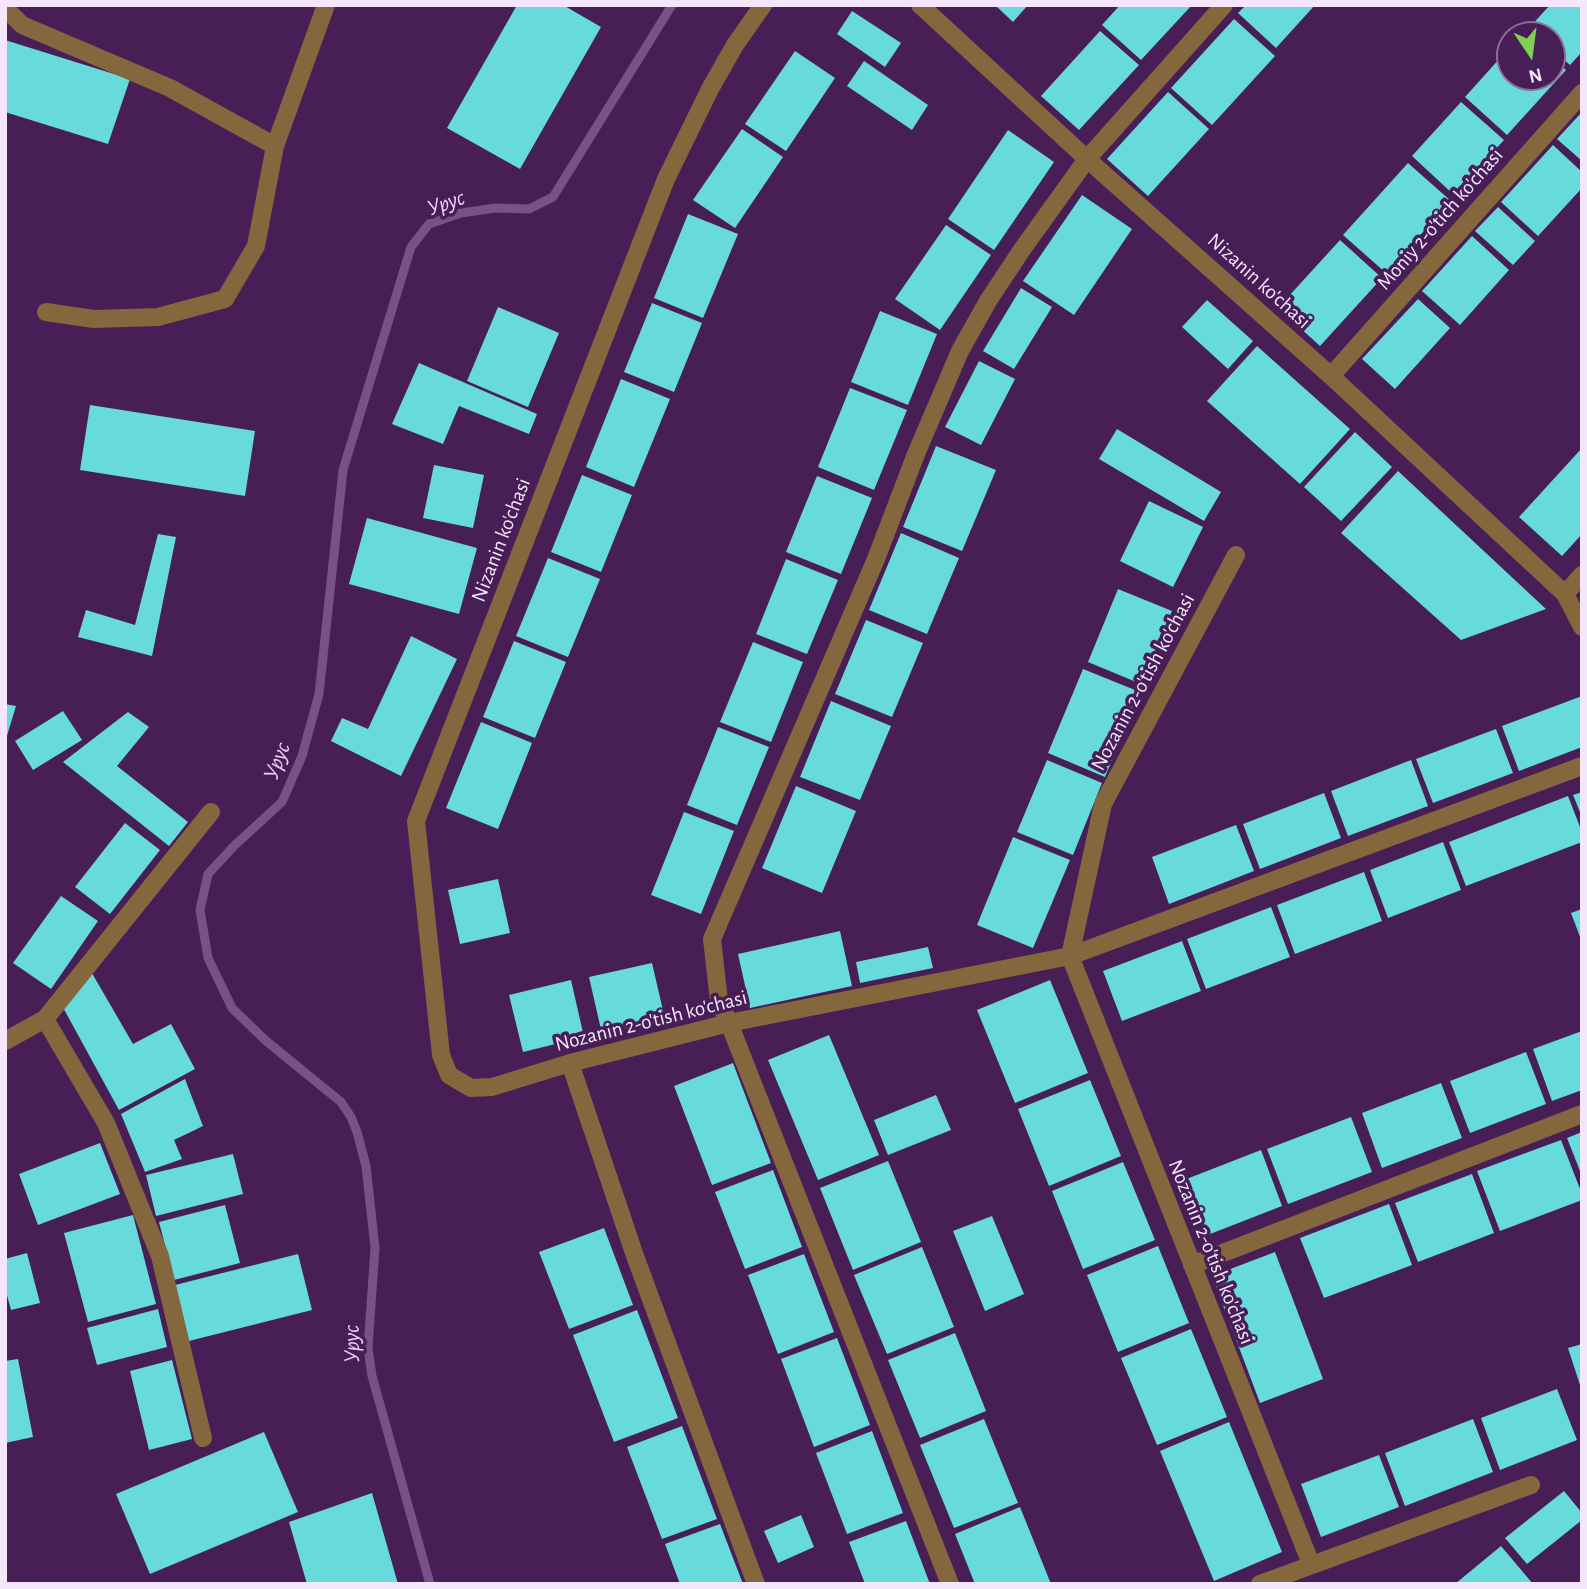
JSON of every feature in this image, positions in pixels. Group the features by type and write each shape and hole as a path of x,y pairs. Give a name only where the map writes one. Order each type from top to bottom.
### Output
{"street":[{"path":"46,312 93,318 158,317 225,299 256,246 275,146 326,5"},
{"name":"Nizanin ko'chasi","path":"492,1087 471,1088 449,1075 441,1055 416,821 666,178 710,89 735,45 763,5"},
{"name":"Nizanin ko'chasi","path":"920,5 1087,159 1331,376 1565,594 1582,627"},
{"path":"950,1584 719,1001 712,939 876,559 916,454 960,351 988,301 1021,251 1087,159 1224,5"},
{"path":"5,8 22,25 170,88 275,146"},
{"name":"Moniy 2-o'tich ko'chasi","path":"1331,376 1582,93"},
{"name":"Nozanin 2-o'tish ko'chasi","path":"1236,555 1103,804 1070,956 1311,1564"},
{"path":"1565,594 1582,575"},
{"name":"Nozanin 2-o'tish ko'chasi","path":"492,1087 570,1063 729,1023 1070,956 1582,766"},
{"path":"5,1041 45,1019 211,812"},
{"path":"45,1019 106,1123 160,1256 203,1438"},
{"path":"570,1063 635,1256 756,1584"},
{"path":"1192,1265 1582,1114"},
{"path":"1260,1584 1531,1485"}],"building":[{"path":"517,5 563,5 601,27 520,169 447,128"},
{"path":"995,5 1028,5 1013,22"},
{"path":"1120,5 1192,5 1141,60 1102,25"},
{"path":"1246,5 1315,5 1276,48 1238,13"},
{"path":"1550,5 1582,5 1582,52 1570,65 1566,61 1566,21 1535,21"},
{"path":"852,11 901,43 885,67 837,34"},
{"path":"1234,19 1275,56 1212,125 1171,88"},
{"path":"1100,31 1139,65 1079,130 1041,96"},
{"path":"5,40 130,79 108,144 5,112"},
{"path":"795,51 835,78 786,151 745,124"},
{"path":"864,61 928,105 912,130 847,86"},
{"path":"1496,63 1496,91 1547,91 1507,135 1465,97"},
{"path":"1168,92 1209,129 1148,196 1107,159"},
{"path":"1461,102 1504,140 1454,195 1412,156"},
{"path":"1582,112 1582,161 1557,139"},
{"path":"742,129 783,157 735,228 693,200"},
{"path":"1008,130 1054,162 994,250 948,219"},
{"path":"1553,145 1582,172 1582,188 1538,236 1501,202"},
{"path":"1408,163 1451,201 1386,273 1343,235"},
{"path":"1082,195 1132,229 1074,315 1023,281"},
{"path":"1498,207 1535,241 1513,265 1475,231"},
{"path":"688,214 738,234 703,318 654,298"},
{"path":"946,225 991,255 940,330 895,299"},
{"path":"1472,236 1509,270 1460,325 1422,291"},
{"path":"1340,240 1382,278 1320,346 1278,308"},
{"path":"1021,288 1052,307 1014,369 983,351"},
{"path":"1418,299 1450,328 1395,389 1362,359"},
{"path":"1207,300 1253,341 1228,369 1182,327"},
{"path":"652,303 702,323 674,392 624,372"},
{"path":"498,307 559,333 528,407 467,381"},
{"path":"880,311 937,334 908,405 851,382"},
{"path":"1257,346 1350,429 1300,484 1207,401"},
{"path":"979,361 1015,379 981,445 945,427"},
{"path":"419,363 537,414 529,434 459,406 443,444 392,424"},
{"path":"621,379 670,399 634,487 586,467"},
{"path":"850,388 907,410 874,490 818,467"},
{"path":"90,405 255,431 245,496 80,470"},
{"path":"1117,429 1221,492 1204,521 1099,459"},
{"path":"1355,432 1392,467 1341,521 1304,487"},
{"path":"936,446 996,470 962,551 903,527"},
{"path":"1582,448 1582,534 1562,556 1519,517"},
{"path":"434,465 484,475 473,528 423,518"},
{"path":"1398,471 1546,609 1461,640 1341,533"},
{"path":"582,475 632,495 601,572 551,552"},
{"path":"817,476 872,498 841,574 786,552"},
{"path":"1149,501 1203,527 1173,587 1120,561"},
{"path":"367,518 477,548 459,614 349,584"},
{"path":"901,533 959,558 927,634 869,610"},
{"path":"158,534 176,537 152,656 78,637 86,610 135,625"},
{"path":"548,558 600,579 568,657 516,636"},
{"path":"786,559 838,580 807,654 756,634"},
{"path":"1118,589 1172,611 1141,684 1088,662"},
{"path":"866,620 923,643 892,717 835,694"},
{"path":"411,636 457,659 401,776 331,741 342,718 368,729"},
{"path":"514,641 566,662 535,738 483,717"},
{"path":"753,642 803,662 771,742 720,722"},
{"path":"1083,669 1140,692 1105,777 1048,753"},
{"path":"1582,696 1582,747 1519,771 1502,726"},
{"path":"831,701 891,726 860,800 800,777"},
{"path":"5,704 16,706 6,739 5,739"},
{"path":"63,711 82,740 33,770 15,741"},
{"path":"128,712 149,727 117,766 188,822 169,846 63,762"},
{"path":"481,722 532,743 498,829 446,808"},
{"path":"718,727 769,747 737,825 687,805"},
{"path":"1496,729 1513,773 1433,803 1416,759"},
{"path":"1047,760 1102,783 1073,855 1017,832"},
{"path":"1411,760 1428,806 1348,836 1331,791"},
{"path":"796,786 856,811 822,893 762,868"},
{"path":"1582,792 1582,817 1573,795"},
{"path":"1324,793 1341,838 1260,869 1243,824"},
{"path":"1568,796 1582,832 1582,842 1466,886 1449,842"},
{"path":"684,812 734,831 701,914 651,895"},
{"path":"125,823 160,850 110,914 75,887"},
{"path":"1236,825 1254,871 1169,904 1152,857"},
{"path":"1013,837 1070,860 1033,948 977,925"},
{"path":"1443,842 1461,890 1388,918 1370,870"},
{"path":"1364,872 1382,921 1295,954 1277,905"},
{"path":"498,879 510,933 460,944 448,890"},
{"path":"61,896 98,921 51,989 13,963"},
{"path":"1271,907 1290,957 1206,989 1187,939"},
{"path":"1582,909 1582,942 1571,913"},
{"path":"840,931 852,986 750,1008 738,954"},
{"path":"1182,941 1201,991 1122,1021 1103,971"},
{"path":"928,947 933,968 860,983 856,962"},
{"path":"652,963 665,1019 602,1034 589,977"},
{"path":"89,968 133,1044 171,1024 195,1069 119,1110 60,1002"},
{"path":"571,980 584,1037 523,1052 509,995"},
{"path":"1050,980 1088,1073 1015,1103 977,1010"},
{"path":"1582,1031 1582,1090 1552,1101 1533,1049"},
{"path":"829,1035 879,1155 818,1180 768,1060"},
{"path":"1526,1052 1546,1104 1470,1133 1450,1081"},
{"path":"733,1063 771,1163 712,1185 674,1086"},
{"path":"185,1079 203,1126 174,1140 182,1159 145,1172 121,1114"},
{"path":"1090,1080 1121,1156 1049,1186 1018,1109"},
{"path":"1441,1083 1462,1138 1382,1168 1362,1113"},
{"path":"936,1095 951,1130 888,1155 874,1120"},
{"path":"1351,1117 1372,1172 1288,1204 1267,1149"},
{"path":"1582,1132 1582,1176 1567,1138"},
{"path":"1561,1140 1582,1200 1500,1231 1477,1171"},
{"path":"100,1143 120,1194 38,1225 19,1174"},
{"path":"1261,1150 1282,1206 1205,1236 1184,1180"},
{"path":"233,1154 243,1194 156,1216 146,1175"},
{"path":"888,1161 921,1242 853,1270 820,1188"},
{"path":"1123,1162 1155,1240 1083,1269 1052,1191"},
{"path":"773,1170 802,1247 745,1269 715,1192"},
{"path":"1472,1174 1494,1233 1418,1262 1395,1203"},
{"path":"1389,1204 1412,1265 1324,1298 1300,1238"},
{"path":"225,1205 240,1263 174,1280 159,1222"},
{"path":"133,1215 156,1304 88,1322 64,1233"},
{"path":"992,1216 1024,1294 985,1311 953,1231"},
{"path":"604,1228 633,1305 569,1329 539,1252"},
{"path":"1158,1246 1189,1323 1118,1352 1087,1275"},
{"path":"922,1247 954,1327 887,1354 854,1275"},
{"path":"1275,1252 1323,1379 1260,1403 1212,1276"},
{"path":"27,1253 40,1303 11,1310 5,1288 5,1259"},
{"path":"298,1254 312,1310 189,1341 175,1285"},
{"path":"804,1254 834,1332 778,1354 748,1275"},
{"path":"158,1309 167,1347 97,1365 87,1328"},
{"path":"637,1310 678,1418 614,1442 573,1335"},
{"path":"1191,1329 1227,1417 1157,1445 1121,1358"},
{"path":"955,1333 986,1411 920,1438 888,1360"},
{"path":"837,1338 870,1425 814,1447 781,1359"},
{"path":"1582,1344 1582,1388 1581,1388 1568,1348"},
{"path":"18,1359 33,1437 5,1443 5,1361"},
{"path":"172,1360 192,1439 149,1450 130,1371"},
{"path":"1557,1389 1577,1440 1500,1470 1481,1418"},
{"path":"984,1419 1018,1503 954,1528 920,1445"},
{"path":"1473,1419 1493,1472 1405,1506 1385,1453"},
{"path":"1229,1422 1282,1552 1214,1581 1160,1451"},
{"path":"682,1426 717,1519 662,1539 627,1447"},
{"path":"872,1431 903,1513 847,1534 816,1453"},
{"path":"264,1432 298,1512 150,1574 116,1494"},
{"path":"1379,1455 1399,1507 1321,1537 1301,1484"},
{"path":"1564,1491 1582,1513 1582,1520 1527,1564 1505,1538"},
{"path":"372,1493 398,1584 307,1584 289,1522"},
{"path":"1020,1507 1051,1584 975,1584 955,1534"},
{"path":"801,1515 814,1547 778,1563 764,1531"},
{"path":"906,1521 930,1584 865,1584 849,1542"},
{"path":"720,1524 743,1584 680,1584 665,1544"},
{"path":"1501,1546 1533,1584 1455,1584"}],"waterway":[{"name":"Урус","path":"430,1584 372,1376 368,1348 375,1248 366,1166 357,1132 341,1102 265,1040 232,1008 208,958 200,910 208,874 282,802 302,756 319,694 343,470 411,247 429,224 461,213 495,208 529,209 553,197 672,5"}]}
